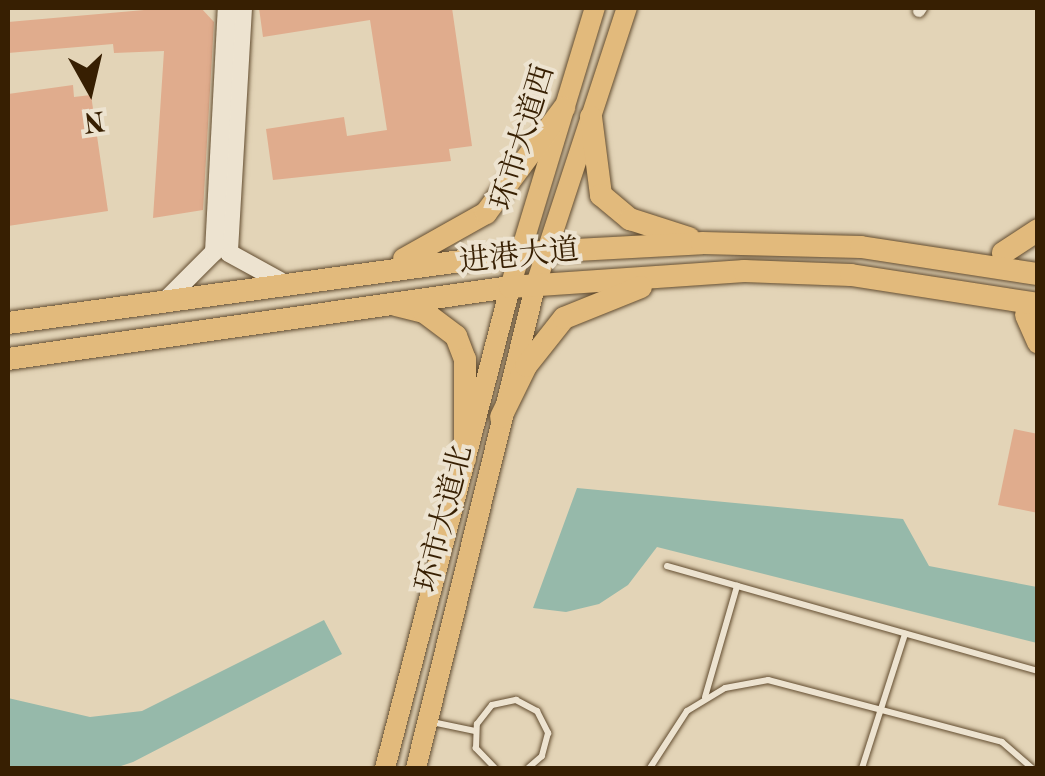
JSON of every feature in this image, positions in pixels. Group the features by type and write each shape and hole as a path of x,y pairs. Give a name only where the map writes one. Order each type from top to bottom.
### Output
{"highway":[{"path":"374,270 439,245 486,213 566,101"},
{"path":"593,109 595,178 616,212 702,243"},
{"path":"1002,253 1038,230"},
{"name":"进港大道","path":"8,323 280,282 546,250 702,243 861,246 1038,274"},
{"path":"750,271 753,252 767,244"},
{"path":"861,246 1002,253 1038,261"},
{"name":"进港大道","path":"8,359 383,302 536,284 701,273 851,275 892,291 1034,312"},
{"path":"501,417 535,352 564,318 613,294 701,273"},
{"path":"383,302 424,312 456,336 466,359 465,459"},
{"path":"1034,312 1038,342"}],"main road":[{"name":"环市大道西","path":"510,287 595,8"},
{"name":"环市大道西","path":"536,284 627,8"},
{"path":"566,101 593,109"},
{"name":"环市大道北","path":"416,768 536,284"},
{"name":"环市大道北","path":"385,768 510,287"}],"street":[{"path":"168,298 214,252 227,8"},
{"path":"243,8 229,253 280,282"}],"lane":[{"path":"667,566 1038,671"},
{"path":"705,698 737,586"},
{"path":"862,768 905,634"},
{"path":"650,768 672,727 705,698 768,680 1002,742 1032,768"},
{"path":"495,768 476,748 475,731 492,705 528,704 548,732 532,767"},
{"path":"427,721 475,731"}],"shaded area":[{"path":"577,488 903,519 929,566 1037,587 1037,643 657,547 628,585 599,604 566,612 533,608"},
{"path":"324,620 342,654 133,762 115,768 8,768 8,698 90,717 142,711"}],"building":[{"path":"201,8 214,22 203,210 153,218 164,51 114,53 113,44 8,53 8,22"},
{"path":"259,8 452,8 472,146 449,149 451,161 273,180 266,129 344,117 347,136 387,130 370,20 263,37"},
{"path":"73,85 74,97 91,95 108,211 8,226 8,94"},
{"path":"1014,429 1038,434 1038,513 998,505"}]}
